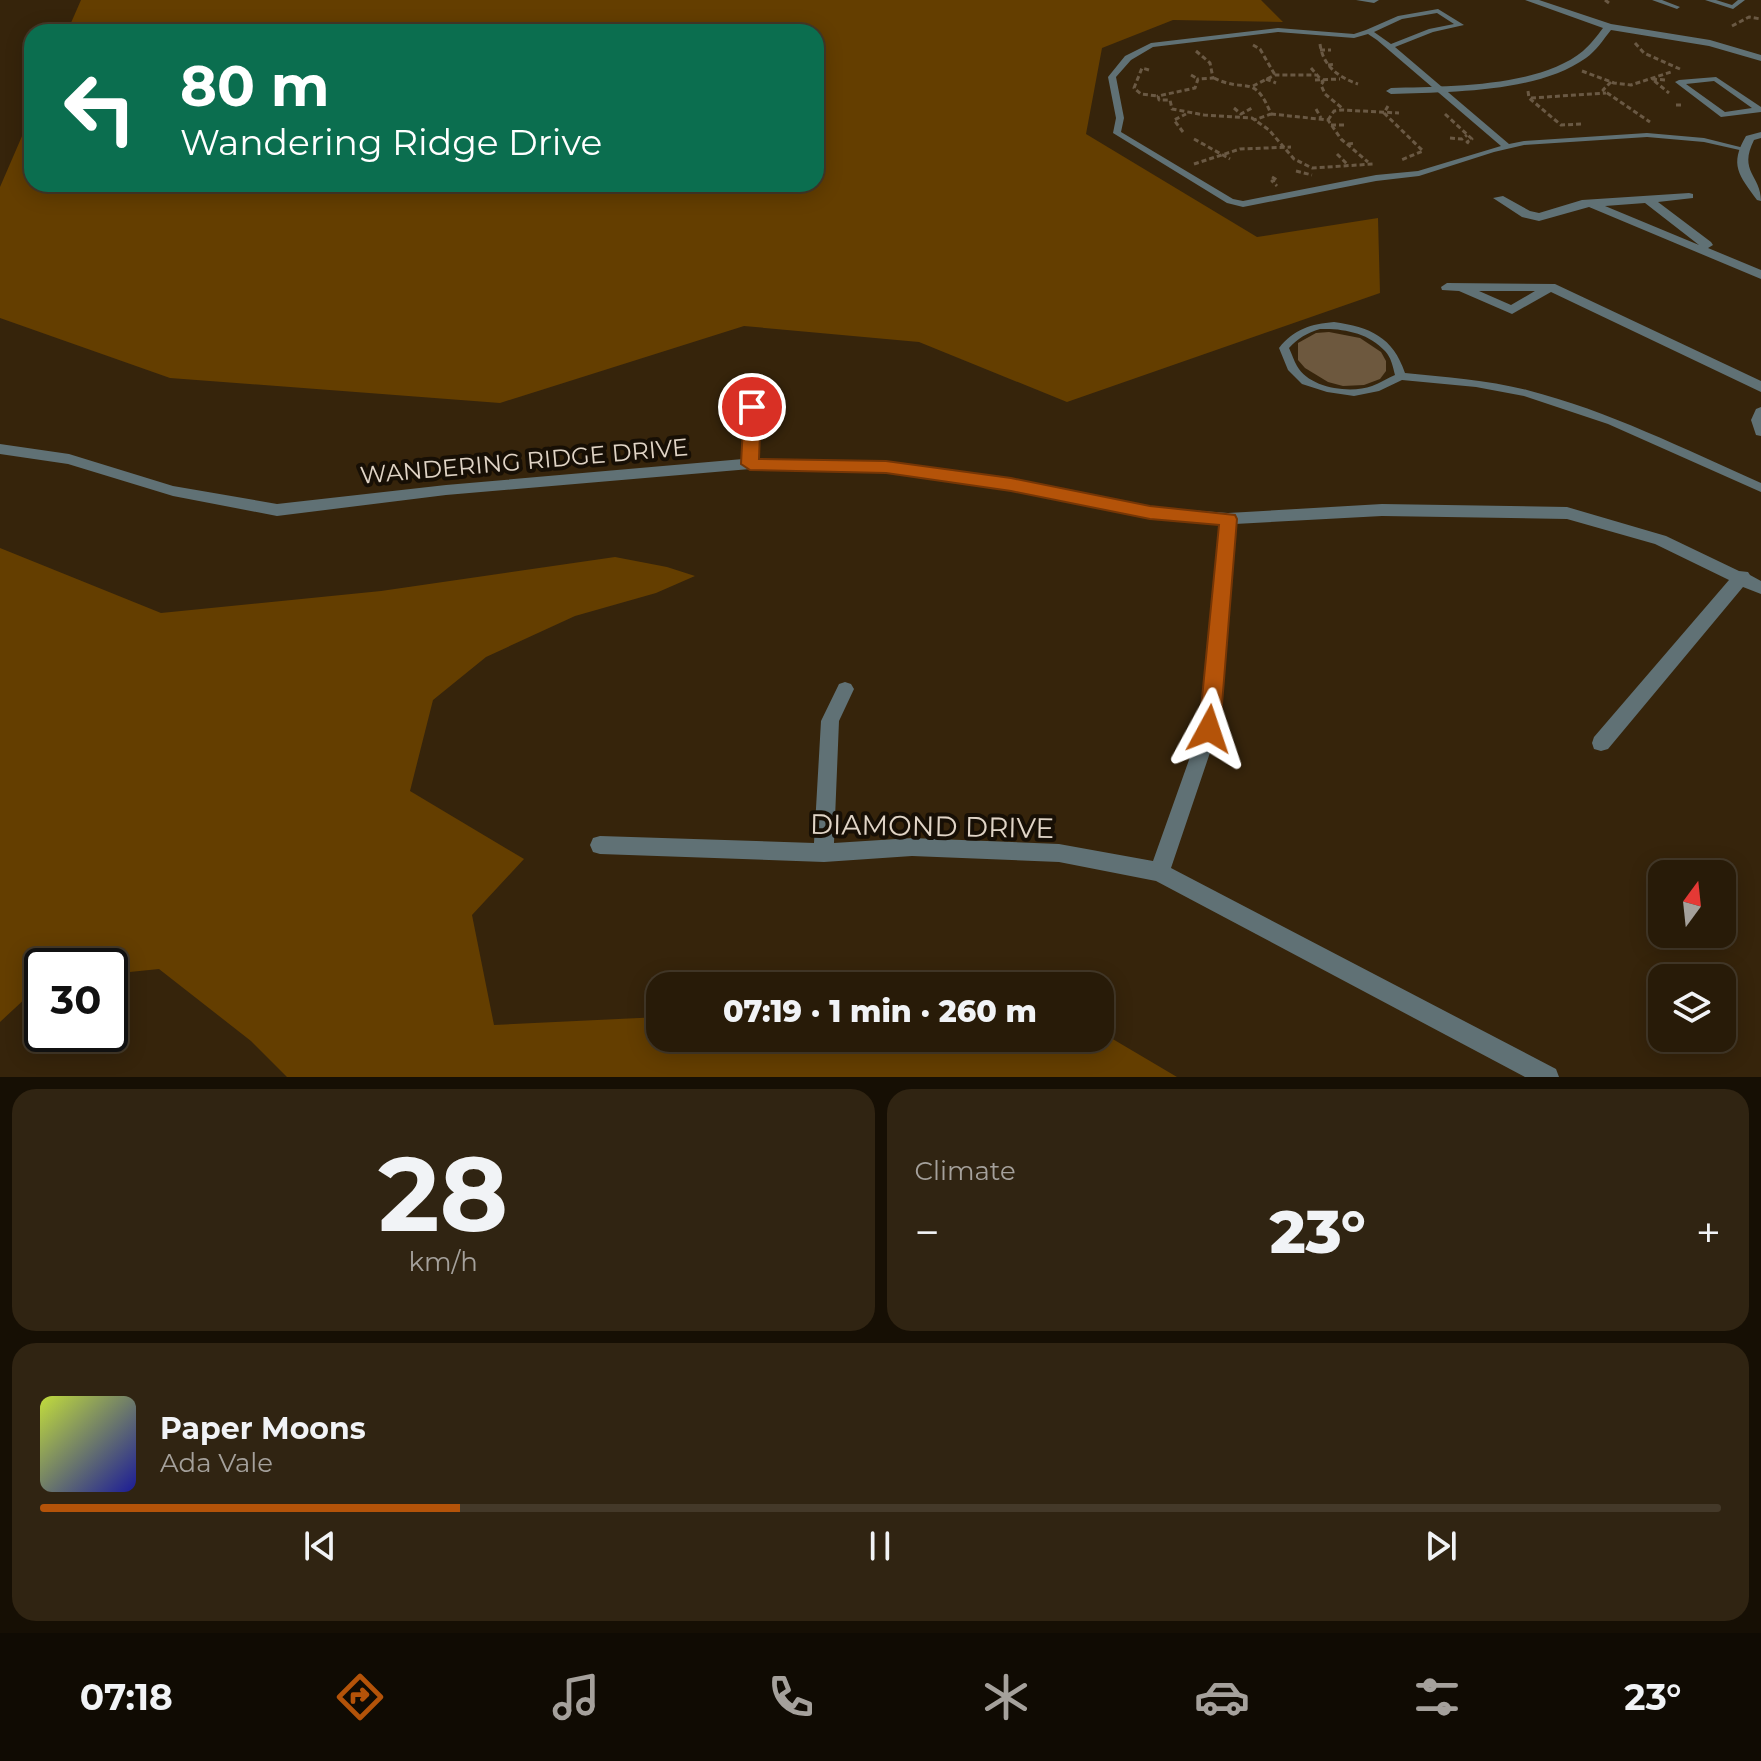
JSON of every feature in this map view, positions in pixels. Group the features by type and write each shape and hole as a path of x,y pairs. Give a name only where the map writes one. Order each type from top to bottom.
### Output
{"street":[{"path":"1361,0 1374,0"},
{"path":"1532,0 1609,27 1710,43 1761,58"},
{"path":"1391,91 1498,83 1572,63 1585,55 1609,27"},
{"path":"1761,135 1750,138 1744,149 1741,170 1761,198"},
{"path":"1499,198 1526,214 1539,217 1589,203 1689,196"},
{"path":"1647,199 1728,261"},
{"path":"1589,203 1761,275"},
{"path":"1550,287 1512,310 1453,287 1550,287 1761,387"},
{"path":"750,464 752,407"},
{"path":"1761,412 1758,420 1761,431"},
{"name":"WANDERING RIDGE DRIVE","path":"0,449 69,459 173,491 277,510 446,490 750,464 886,467 1011,484 1150,513 1228,519 1382,510 1567,513 1660,540 1742,576 1761,588"},
{"path":"1159,872 1209,729 1228,519"},
{"path":"1601,743 1742,576"},
{"path":"824,853 830,721 845,689"},
{"name":"DIAMOND DRIVE","path":"600,845 824,853 912,847 1059,853 1159,872 1548,1077"}],"lane":[{"path":"1655,0 1677,7"},
{"path":"1708,0 1733,7 1742,0"},
{"path":"1390,47 1431,30 1460,25 1438,11 1400,17 1354,36 1278,30 1151,45 1137,51 1112,77 1120,118 1117,133 1230,201 1254,204 1376,178 1419,173 1506,146 1592,136 1647,135 1704,140 1744,149"},
{"path":"1369,32 1506,146"},
{"path":"1716,79 1760,110 1724,115 1679,82 1716,79"},
{"path":"1401,376 1390,350 1372,337 1341,326 1318,325 1293,334 1284,348 1293,370 1306,382 1331,390 1354,393 1375,389 1401,376 1476,384 1571,405 1761,488"}],"path":[{"path":"1749,13 1761,18"},
{"path":"1732,26 1744,19 1761,18"},
{"path":"1239,35 1259,51 1275,75"},
{"path":"1636,37 1635,45 1643,52 1680,69"},
{"path":"1187,41 1210,63 1213,78"},
{"path":"1314,41 1322,46 1320,50 1328,65 1341,79"},
{"path":"1320,50 1331,50"},
{"path":"1636,54 1654,51"},
{"path":"1266,59 1272,59"},
{"path":"1263,64 1269,64"},
{"path":"1328,65 1336,64"},
{"path":"1210,67 1218,67"},
{"path":"1149,70 1142,68 1138,73 1134,88 1141,94 1158,96 1195,88 1198,79"},
{"path":"1311,68 1322,81 1325,94 1344,110"},
{"path":"1576,70 1611,82 1631,84 1652,79"},
{"path":"1191,75 1198,79 1213,78 1230,85 1253,86 1267,99 1270,113"},
{"path":"1235,88 1253,86 1275,75 1316,75"},
{"path":"1266,79 1276,83"},
{"path":"1315,80 1341,79 1358,84"},
{"path":"1623,81 1631,84"},
{"path":"1611,82 1602,88 1651,122 1637,122"},
{"path":"1524,85 1530,89 1529,98"},
{"path":"1654,89 1662,88"},
{"path":"1415,90 1472,139 1467,142 1484,153"},
{"path":"1529,98 1568,98 1607,93"},
{"path":"1158,96 1159,100 1170,100 1172,109 1188,113 1213,116 1241,114 1252,108"},
{"path":"1267,99 1274,98"},
{"path":"1529,98 1561,125 1591,124"},
{"path":"1530,105 1537,103"},
{"path":"1676,105 1684,105"},
{"path":"1388,106 1384,113 1386,116 1423,151 1394,161"},
{"path":"1234,108 1270,129 1284,150 1299,164 1319,170"},
{"path":"1316,109 1321,118"},
{"path":"1254,120 1276,110"},
{"path":"1328,120 1334,111 1344,110 1386,116 1399,113"},
{"path":"1183,132 1174,120 1188,113"},
{"path":"1270,113 1328,120 1356,155 1378,165"},
{"path":"1547,123 1556,122"},
{"path":"1331,125 1346,125"},
{"path":"1395,133 1402,132"},
{"path":"1450,138 1462,139 1467,135"},
{"path":"1333,137 1340,137"},
{"path":"1198,148 1201,143 1194,139 1197,138 1230,159"},
{"path":"1237,143 1238,149"},
{"path":"1348,144 1356,143"},
{"path":"1200,162 1238,149 1264,152 1291,147"},
{"path":"1337,154 1348,165"},
{"path":"1296,171 1312,175 1319,170 1368,162"}],"shaded area":[{"path":"81,0 1261,0 1283,22 1173,20 1102,48 1086,134 1257,237 1378,218 1380,293 1067,402 919,342 744,326 500,403 170,378 0,318 0,187 24,132 24,192 824,192 824,24 70,24"},
{"path":"0,548 161,613 381,591 615,557 695,576 656,593 575,616 486,657 433,700 410,791 524,859 472,915 494,1025 646,1018 646,1052 1114,1052 1114,1040 1177,1077 287,1077 251,1041 159,969 128,972 128,948 24,948 24,1000 0,1022"}],"building":[{"path":"1329,332 1360,338 1381,352 1386,361 1386,371 1380,379 1364,385 1343,386 1328,382 1305,368 1298,360 1298,343 1316,333"}],"route":[{"path":"752,407 750,464 886,467 1011,484 1150,513 1228,519 1209,729"}]}
